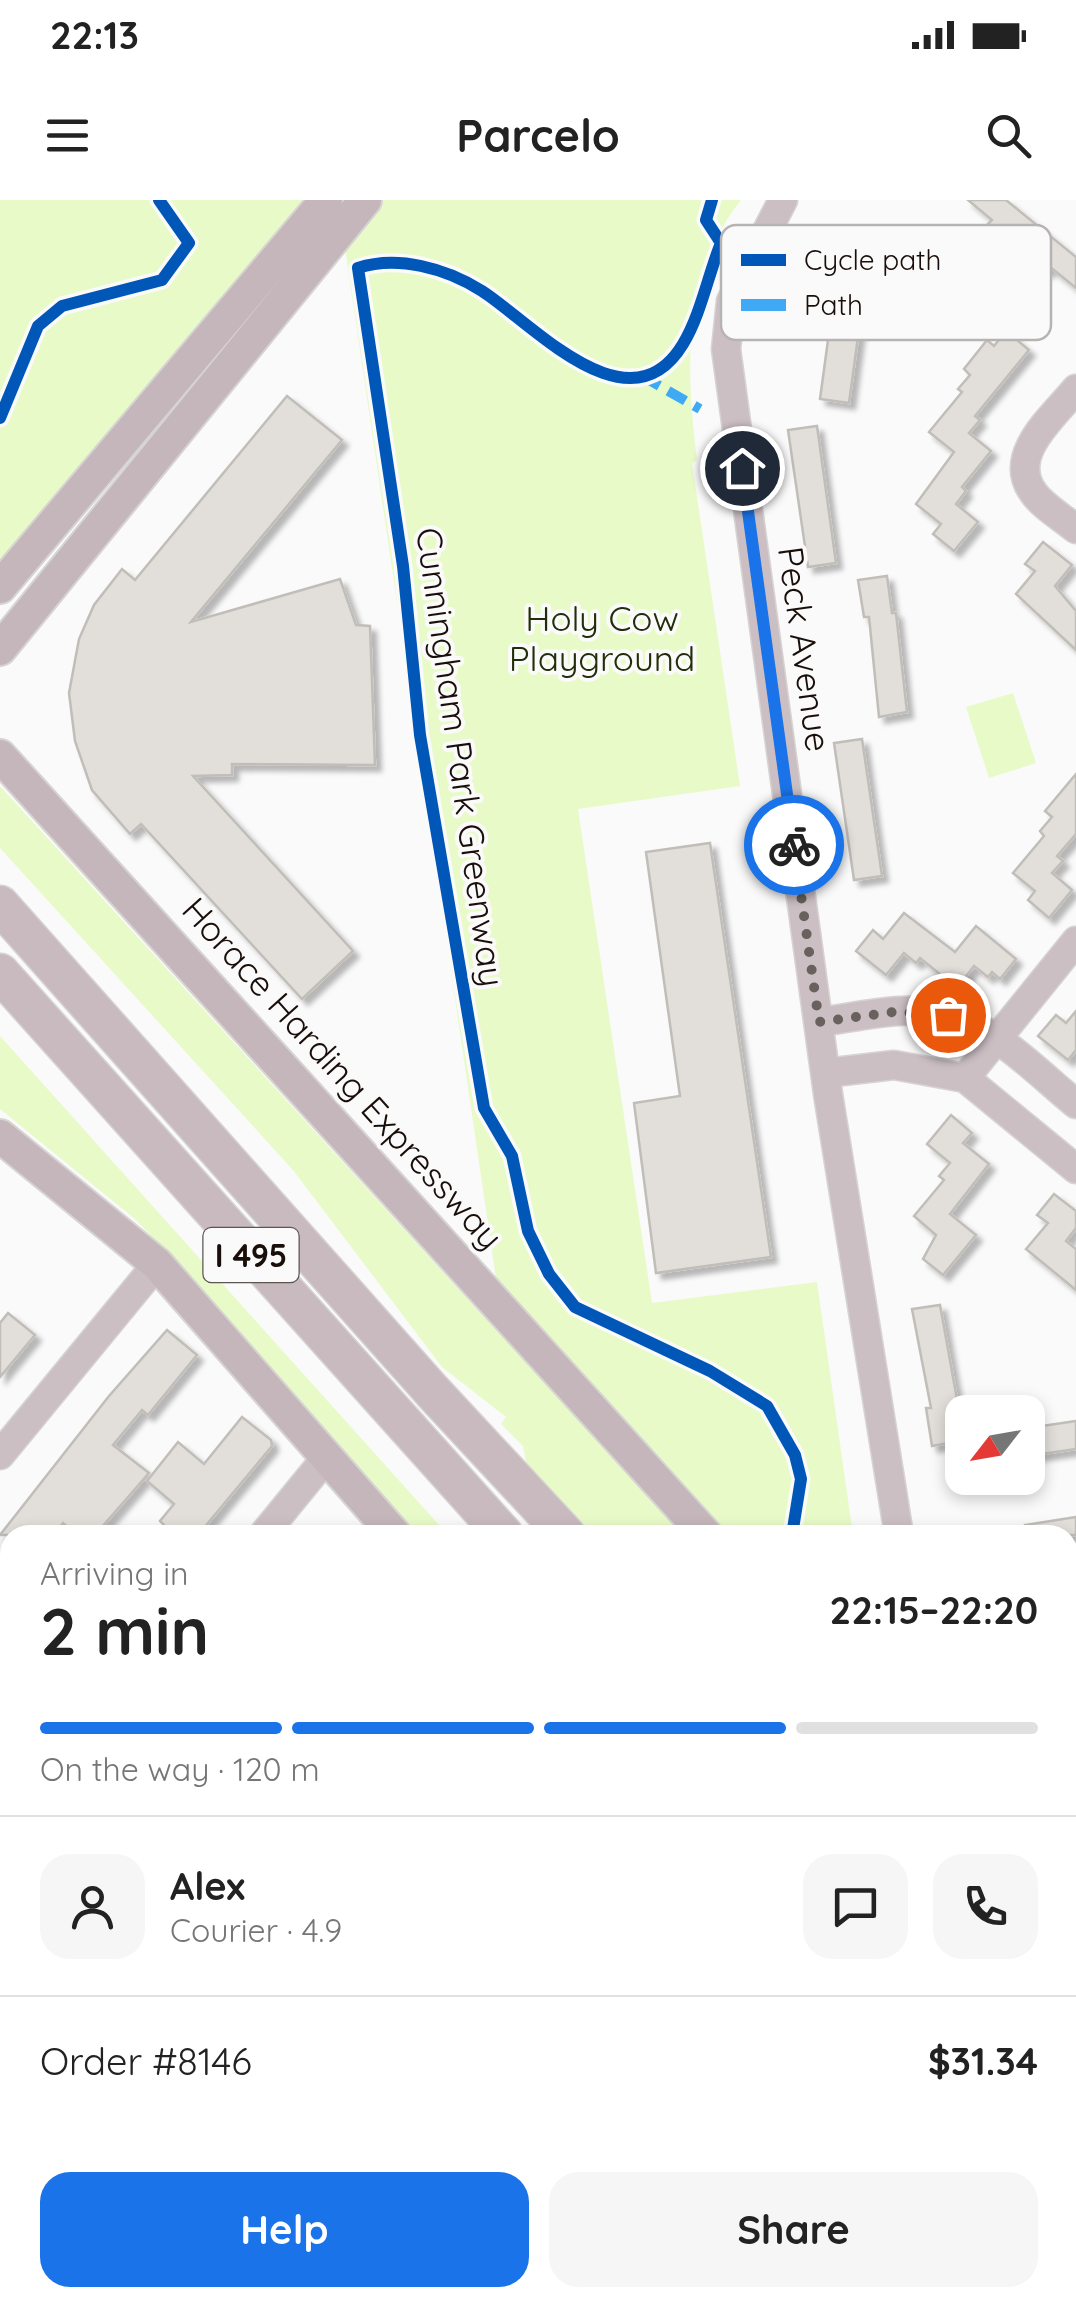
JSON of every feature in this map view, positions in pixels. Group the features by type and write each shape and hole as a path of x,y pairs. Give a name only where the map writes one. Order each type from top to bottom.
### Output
{"highway":[{"name":"I 495","path":"0,902 453,1414 557,1525"},
{"name":"I 495","path":"0,973 495,1525"},
{"path":"0,1005 236,1238"}],"main road":[{"path":"0,587 326,200"},
{"path":"0,649 365,200"},
{"name":"Horace Harding Expressway","path":"0,756 697,1525"},
{"path":"0,1136 157,1264 386,1525"}],"street":[{"name":"Peck Avenue","path":"771,225 784,200"},
{"name":"Peck Avenue","path":"727,340 826,1073 898,1525"},
{"path":"1076,390 1027,451 1024,472 1033,493 1076,529"},
{"path":"964,1078 1076,941"},
{"path":"819,1022 894,1012 948,1015 996,1039 1076,1104"},
{"path":"826,1073 894,1066 964,1078 1076,1169"},
{"path":"0,1455 157,1264"},
{"path":"271,1525 326,1458"}],"green space":[{"path":"0,200 310,200 0,564"},
{"name":"Holy Cow Playground","path":"338,200 741,200 721,225 707,260 692,324 690,358 697,460 692,463 740,786 578,809 652,1303 817,1282 852,1525 539,1525 523,1446 501,1424 506,1417 442,1367 293,1170 0,848 0,786 505,1340"},
{"path":"1013,693 1036,763 989,778 966,707"},
{"path":"0,1036 439,1525 409,1525 135,1219 0,1109"}],"building":[{"path":"968,200 1006,200 1037,225 989,225 992,220"},
{"path":"1051,237 1076,257 1076,288 1051,268"},
{"path":"828,340 858,340 849,403 820,399"},
{"path":"987,340 994,346 999,340 1017,340 1029,350 975,416 980,420 969,433 991,451 962,487 966,491 956,504 978,522 954,551 933,534 941,524 916,504 954,452 929,432 962,392 958,389 970,375 964,369"},
{"path":"287,396 342,440 191,622 340,579 356,625 370,626 375,765 232,764 232,775 193,776 353,951 302,999 141,824 130,834 92,790 75,741 69,693 79,639 94,605 122,569 135,580"},
{"path":"817,426 836,563 808,567 788,430"},
{"path":"1043,542 1072,565 1055,586 1076,611 1076,650 1016,594 1035,571 1025,564"},
{"path":"887,576 892,613 896,613 907,712 879,717 869,617 864,617 858,580"},
{"path":"862,739 882,876 854,880 834,743"},
{"path":"1076,774 1076,834 1057,856 1063,861 1052,873 1072,890 1049,918 1028,900 1035,891 1013,873 1044,836 1040,831 1052,817 1045,811"},
{"path":"710,843 771,1257 656,1273 634,1103 680,1096 646,852"},
{"path":"904,913 955,952 976,926 1016,959 1000,979 992,972 988,977 974,966 957,988 920,958 916,963 904,953 886,975 856,951 873,930 883,939"},
{"path":"1076,1011 1076,1050 1068,1060 1038,1036 1056,1015 1066,1023"},
{"path":"951,1115 972,1133 963,1143 989,1164 950,1214 976,1235 943,1275 923,1259 936,1235 914,1216 944,1180 939,1176 950,1163 927,1144"},
{"path":"1054,1194 1076,1211 1076,1228 1066,1241 1076,1249 1076,1290 1026,1249 1048,1223 1037,1215"},
{"path":"940,1305 956,1395 945,1395 945,1444 932,1446 926,1408 931,1408 912,1309"},
{"path":"8,1313 35,1335 0,1377 0,1323"},
{"path":"167,1330 197,1355 148,1415 142,1410 113,1445 149,1473 104,1525 8,1525 109,1396"},
{"path":"242,1417 271,1440 272,1446 206,1525 164,1525 160,1521 174,1504 147,1481 178,1442 204,1464"},
{"path":"1076,1421 1076,1449 1045,1454 1045,1426"},
{"path":"1076,1517 1076,1525 1025,1525"}],"marked path":[{"path":"642,376 700,409"}],"cycle path":[{"path":"0,418 38,326 62,306 162,280 189,243 159,200"},
{"name":"Cunningham Park Greenway","path":"712,200 706,220 721,243"},
{"name":"Cunningham Park Greenway","path":"721,243 683,344 661,369 636,378 609,375 581,363 482,291 453,276 405,264 358,268 403,566 420,735 484,1108 512,1156 528,1231 549,1274 575,1307 710,1371 767,1406 795,1455 801,1479 794,1525"}],"way so far":[{"path":"794,845 819,1022 894,1012 948,1015"}],"route":[{"path":"742,468 794,845"}]}
